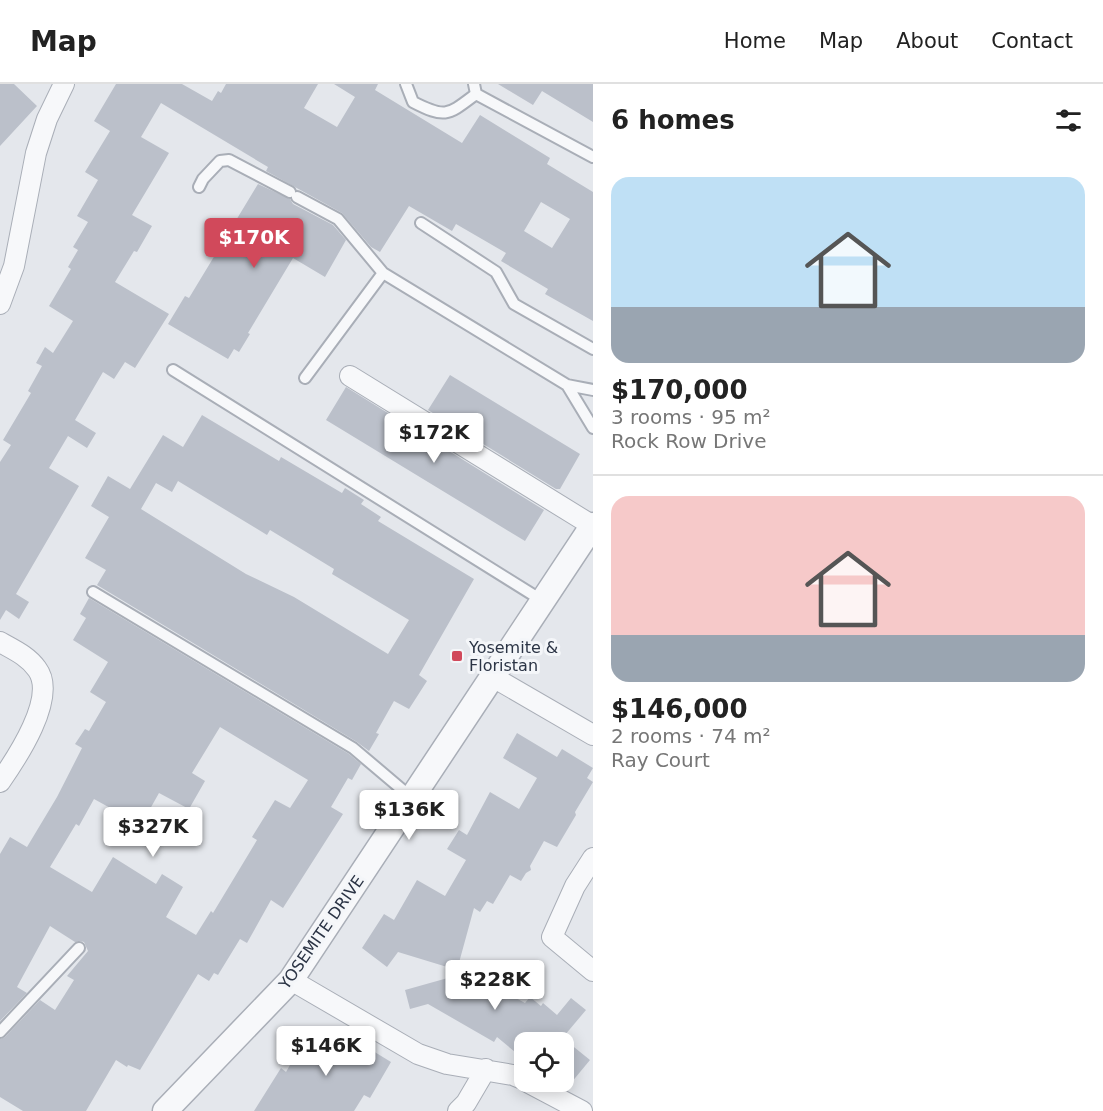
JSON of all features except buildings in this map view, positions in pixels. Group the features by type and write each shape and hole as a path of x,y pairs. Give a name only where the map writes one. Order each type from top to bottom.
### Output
{"street":[{"path":"0,304 7,262 36,153 47,119 64,84"},
{"path":"350,376 593,525"},
{"name":"YOSEMITE DRIVE","path":"165,1111 291,980 593,525"},
{"path":"0,642 26,657 39,671 43,691 37,717 22,751 0,782"},
{"path":"494,677 593,735"},
{"path":"593,858 575,886 552,937 593,971"},
{"path":"291,980 418,1054 447,1064 514,1075"},
{"path":"458,1111 466,1103 486,1069"},
{"path":"547,1092 582,1111"}],"lane":[{"path":"406,84 413,102 433,113 452,113 475,89 593,158"},
{"path":"199,188 203,179 220,161 230,160 338,219 383,273 567,385 593,390"},
{"path":"421,223 496,272 514,304 593,349"},
{"path":"305,378 383,273"},
{"path":"173,370 486,564 543,602"},
{"path":"567,385 593,428"},
{"path":"93,592 353,748 412,799"},
{"path":"0,1032 79,948"}],"place":[{"name":"Yosemite & Floristan","path":"457,656"}]}
